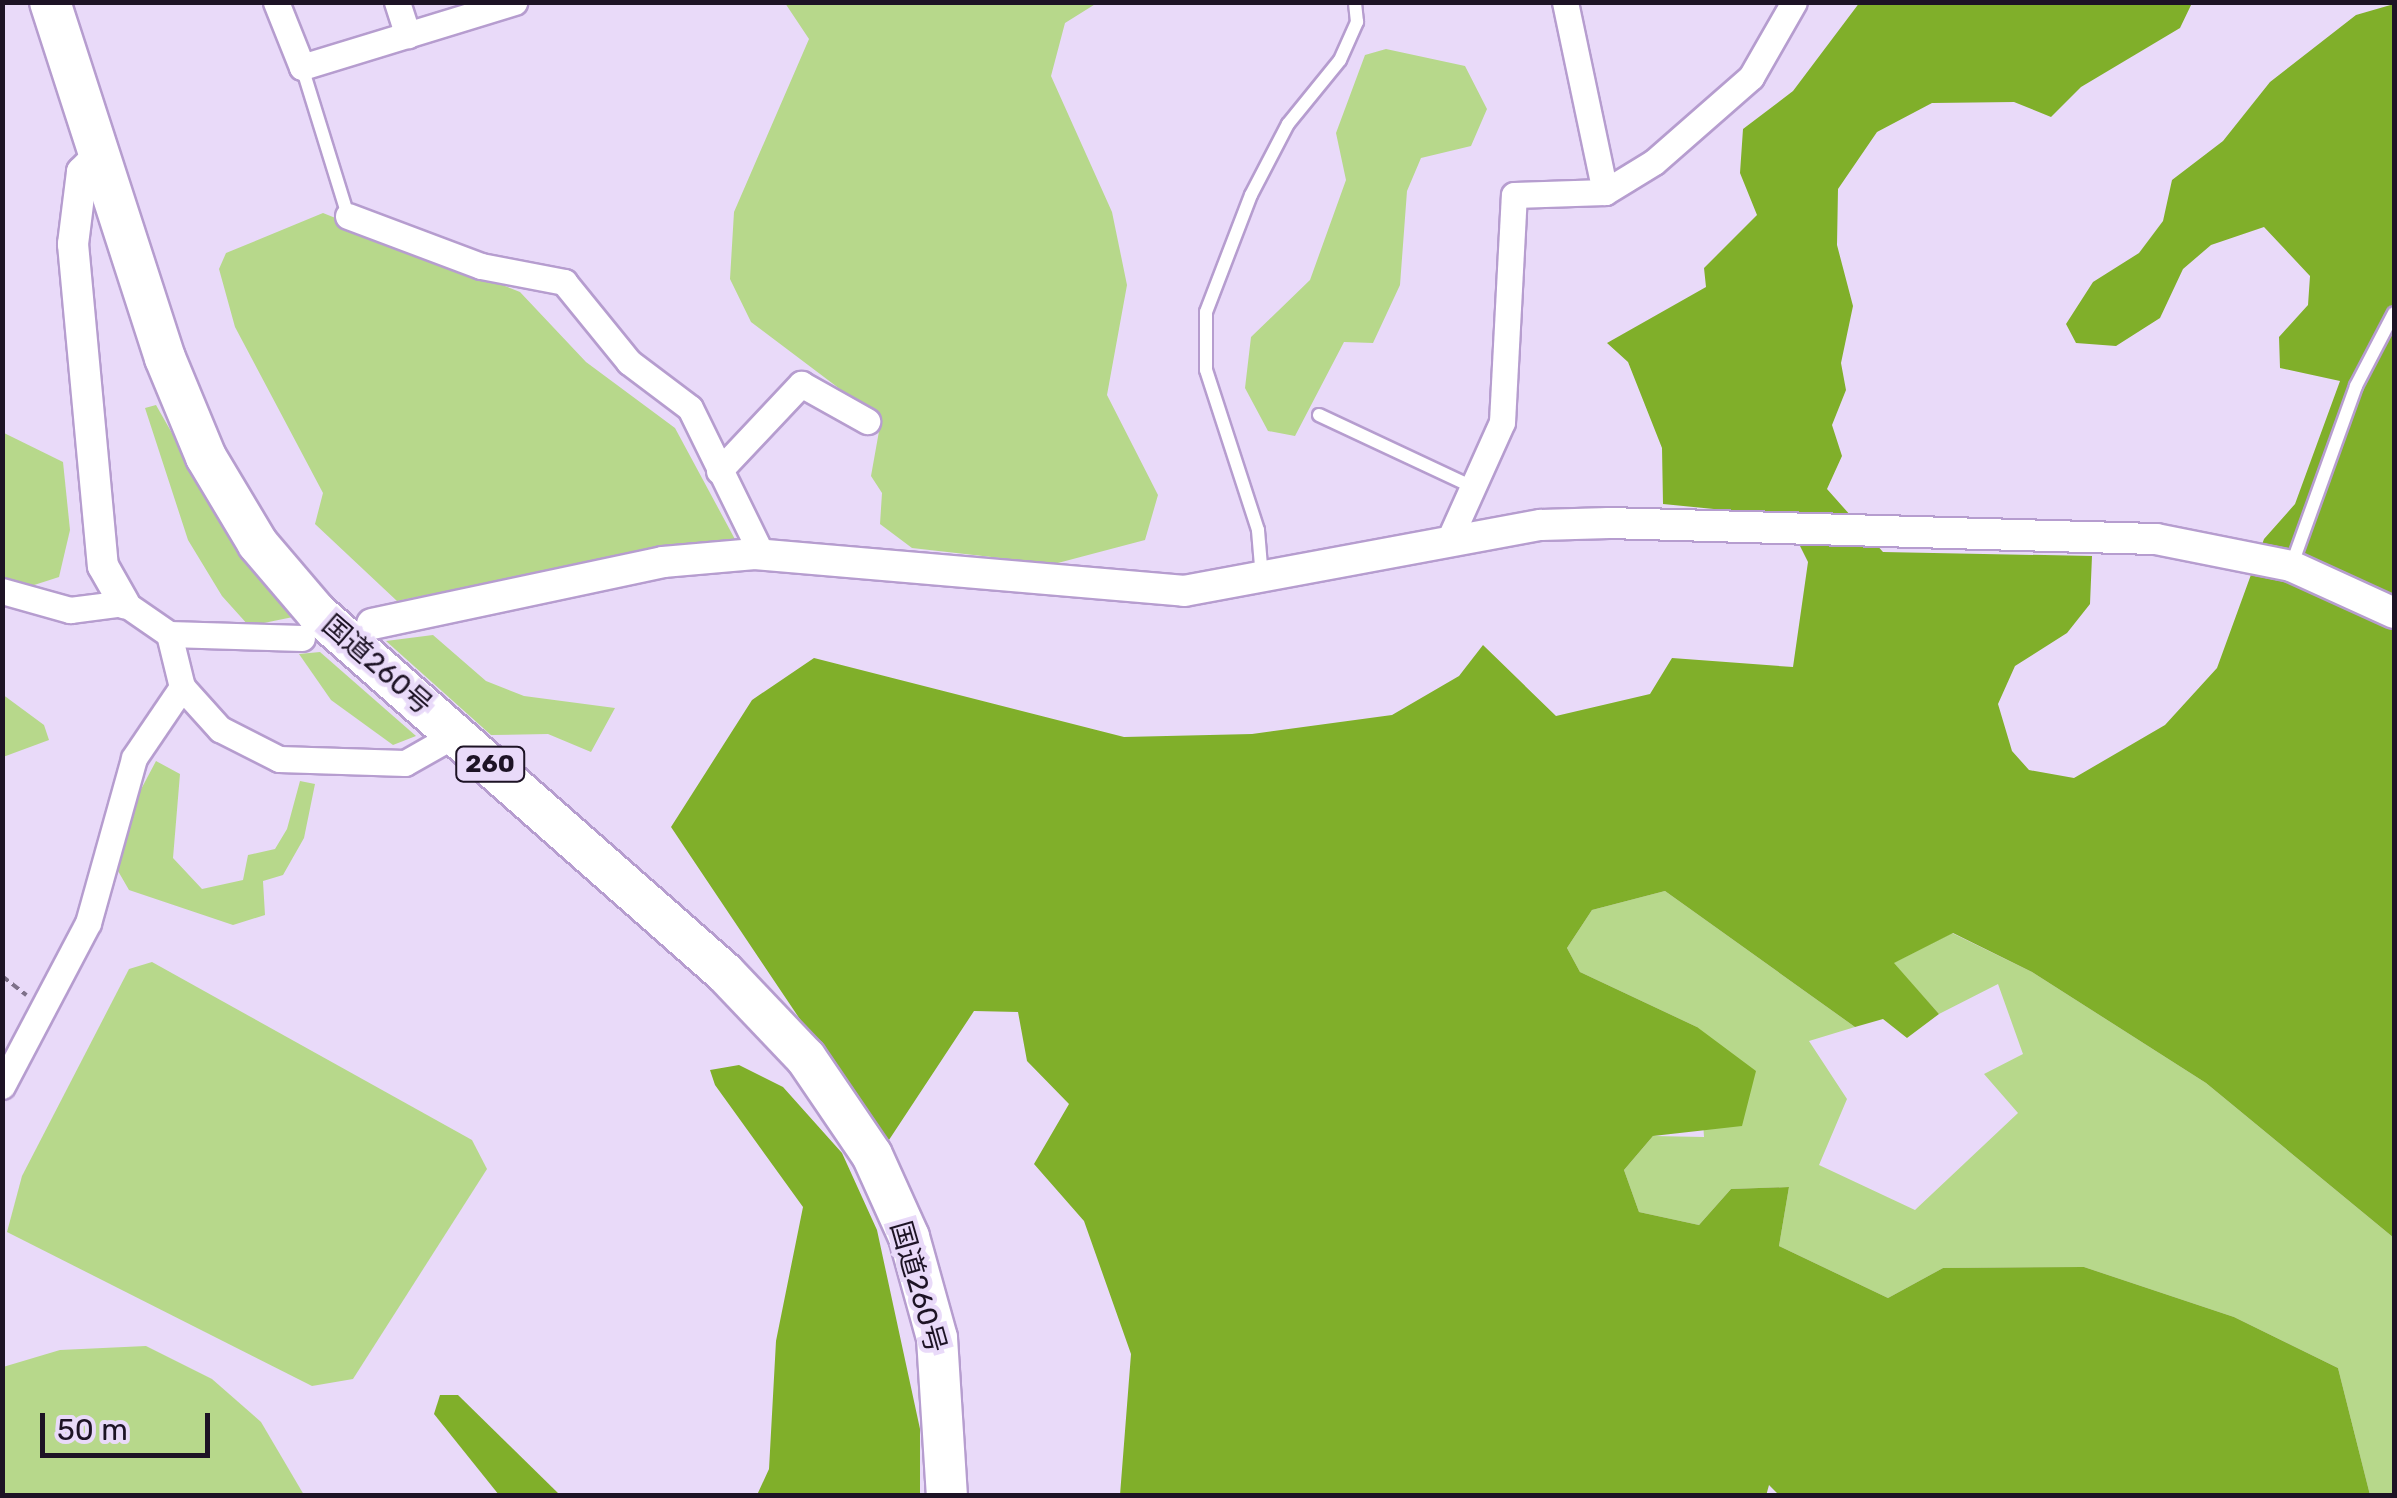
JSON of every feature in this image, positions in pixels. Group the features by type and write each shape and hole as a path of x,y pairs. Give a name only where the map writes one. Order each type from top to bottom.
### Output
{"highway":[{"name":"国道260号","path":"50,2 165,358 206,457 258,544 317,613 725,973 806,1058 872,1155 909,1237 937,1338 947,1496"}],"street":[{"path":"276,2 302,67 514,2"},
{"path":"397,2 408,35"},
{"path":"1449,540 1502,422 1511,370 1514,195 1605,192 1713,117 1751,77 1794,2"},
{"path":"1569,4 1605,192"},
{"path":"100,153 82,172 73,244 103,566 124,603 170,634 302,638"},
{"path":"348,216 481,266 564,282 630,362 690,408 762,555"},
{"path":"719,471 800,384 866,422"},
{"path":"372,624 663,562 762,555 1118,588 1262,581 1541,524 1763,525 2156,539 2292,566 2394,613"},
{"path":"2,591 70,610 124,603"},
{"path":"170,634 182,687 220,729 279,759 405,763 456,734"},
{"path":"2,1086 88,923 134,758 182,687"}],"lane":[{"path":"1262,581 1258,530 1206,370 1206,312 1258,181 1340,60 1358,22 1355,2"},
{"path":"302,67 348,216"},
{"path":"2292,566 2356,386 2394,314"},
{"path":"1319,415 1473,486"}],"green space":[{"path":"1860,2 2192,3 2180,28 2081,87 2051,117 2014,102 1932,103 1877,132 1838,189 1837,245 1853,306 1841,363 1846,390 1832,425 1842,456 1827,489 1883,552 2092,556 2090,604 2067,633 2015,666 1998,704 2012,751 2029,770 2074,778 2165,725 2217,668 2264,539 2295,504 2340,381 2280,368 2279,337 2308,305 2310,276 2264,227 2211,245 2183,269 2160,318 2116,346 2076,343 2066,324 2093,282 2139,253 2163,221 2172,180 2223,141 2270,82 2356,15 2394,4 2394,1238 2206,1083 2032,972 1953,933 1894,963 1939,1014 1907,1038 1883,1019 1855,1027 1665,891 1592,910 1567,948 1580,972 1697,1027 1756,1071 1742,1126 1653,1136 1624,1170 1639,1212 1699,1225 1731,1189 1789,1187 1779,1246 1888,1298 1943,1268 2084,1267 2234,1317 2338,1368 2370,1495 1780,1496 1769,1485 1766,1496 1120,1495 1131,1354 1084,1221 1034,1164 1069,1104 1027,1061 1018,1012 974,1011 885,1146 671,827 752,700 814,658 1124,737 1252,734 1392,715 1459,676 1483,645 1556,716 1650,694 1672,658 1793,667 1808,562 1785,516 1663,504 1662,448 1628,362 1607,343 1706,287 1704,268 1757,215 1740,173 1743,129 1793,91"},
{"path":"785,3 1097,3 1065,23 1051,76 1112,212 1127,285 1107,395 1158,495 1145,540 1054,564 912,548 880,524 882,493 871,476 881,420 751,322 730,279 734,212 809,39"},
{"path":"1386,49 1465,66 1487,109 1471,146 1421,158 1407,191 1400,285 1373,343 1344,342 1295,436 1268,431 1245,388 1251,337 1310,280 1346,180 1336,133 1365,55"},
{"path":"323,213 520,292 586,362 675,428 737,543 662,547 397,601 315,524 323,493 235,327 219,269 226,253"},
{"path":"156,405 239,551 293,617 249,626 222,596 188,540 145,408"},
{"path":"2,432 63,462 70,530 59,577 28,587 3,578"},
{"path":"433,635 486,681 524,696 615,708 591,752 548,734 491,735 386,641"},
{"path":"320,652 416,736 393,745 331,700 299,654"},
{"path":"2,694 44,725 49,740 3,757"},
{"path":"156,761 180,774 173,858 202,889 243,880 248,855 275,849 287,829 300,781 315,784 304,838 283,875 263,881 265,915 233,925 129,890 118,871 129,812"},
{"path":"1665,891 1855,1027 1809,1041 1847,1099 1819,1165 1915,1210 2018,1113 1984,1074 2023,1054 1998,984 1939,1014 1893,963 1952,933 2032,972 2206,1083 2394,1238 2394,1495 2370,1495 2338,1368 2234,1317 2084,1267 1943,1268 1888,1298 1779,1246 1789,1187 1731,1189 1699,1225 1639,1212 1624,1170 1653,1136 1704,1137 1697,1027 1580,972 1567,948 1592,910"},
{"path":"152,962 472,1140 487,1169 353,1379 312,1386 7,1232 22,1176 129,969"},
{"path":"739,1065 783,1087 842,1153 877,1230 920,1429 920,1495 757,1495 769,1469 776,1341 803,1207 715,1085 710,1070"},
{"path":"146,1346 212,1379 261,1422 304,1495 3,1495 3,1367 60,1350"},
{"path":"440,1395 458,1395 560,1495 499,1495 434,1414"}]}
